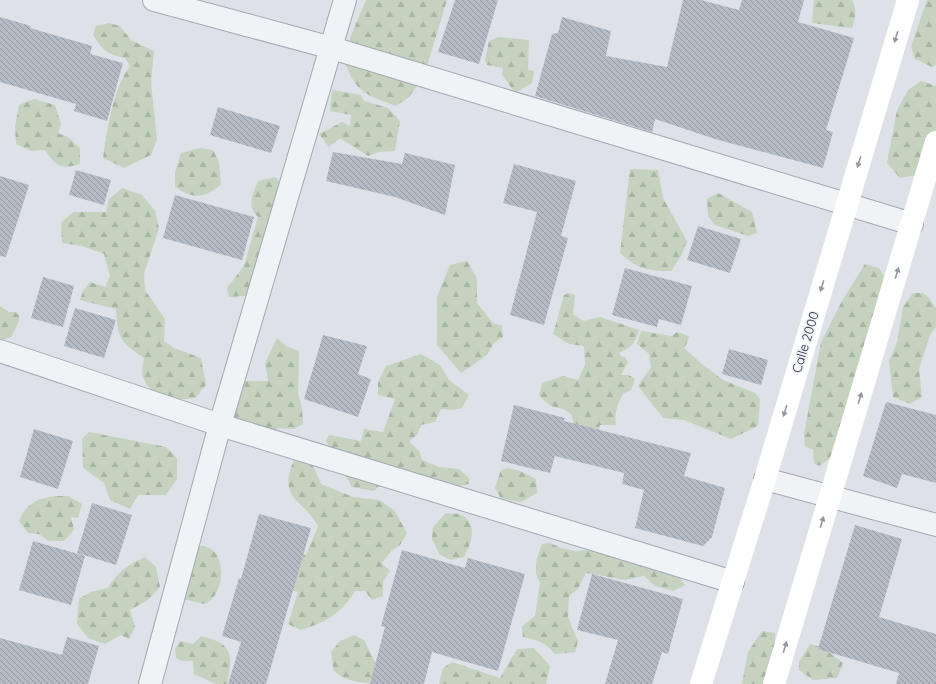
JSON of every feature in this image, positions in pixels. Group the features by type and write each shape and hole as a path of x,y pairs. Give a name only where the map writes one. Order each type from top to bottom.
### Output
{"street":[{"path":"154,0 332,48 912,224"},
{"path":"150,684 220,426 345,0"},
{"name":"Calle 2000","path":"701,684 765,479 908,0"},
{"path":"774,684 936,142"},
{"path":"0,351 220,426 733,582"},
{"path":"765,479 830,495 936,525"}],"green space":[{"path":"366,0 447,0 424,76 409,97 396,106 374,98 361,90 356,85 342,57"},
{"path":"814,0 852,0 855,7 855,14 852,28 812,23"},
{"path":"927,0 936,0 936,65 932,67 915,59 911,46"},
{"path":"109,23 120,26 131,40 154,51 151,83 157,139 151,155 124,168 103,158 115,98 130,66 125,58 106,51 93,35 96,26"},
{"path":"498,37 529,40 528,70 534,71 532,83 515,93 502,74 503,68 487,65 485,60 489,41"},
{"path":"921,81 936,86 936,132 917,175 900,178 887,163 897,110 908,90"},
{"path":"332,90 361,95 364,101 388,108 400,121 395,151 378,152 368,156 340,138 329,147 319,134 342,122 350,126 351,115 330,111"},
{"path":"34,99 55,105 61,124 58,133 68,137 80,148 80,164 68,167 59,165 52,160 45,150 31,151 16,144 15,127 19,105"},
{"path":"200,148 213,150 219,162 221,185 204,195 193,196 175,187 175,172 181,153"},
{"path":"630,169 658,170 663,198 687,241 681,256 671,271 650,270 638,266 620,253"},
{"path":"276,177 282,186 260,295 229,297 227,288 244,266 258,217 254,213 251,204 254,191 258,181"},
{"path":"122,188 142,195 155,211 159,228 144,274 145,290 165,319 164,341 174,348 201,358 206,385 195,398 172,399 158,395 152,390 147,385 142,375 144,358 129,347 121,338 116,309 80,300 83,291 90,282 105,287 110,276 104,254 82,246 62,243 61,223 73,212 106,212 109,199"},
{"path":"718,193 752,212 757,233 748,236 715,225 708,216 707,199"},
{"path":"467,261 477,279 477,303 493,323 502,326 503,337 494,343 487,355 461,373 437,345 437,297 450,265"},
{"path":"865,264 879,268 883,274 885,296 837,453 819,466 814,463 813,450 805,446 804,434 821,342 842,301"},
{"path":"569,293 575,295 573,314 583,321 600,317 639,330 636,339 632,344 627,349 619,353 621,356 625,357 628,362 621,375 629,375 635,379 631,390 623,394 616,409 616,425 600,425 596,442 574,424 571,414 563,409 551,406 539,396 542,383 563,376 578,380 585,365 584,346 569,344 553,334 564,295"},
{"path":"913,293 923,293 929,298 936,308 936,327 930,335 919,369 922,397 910,404 893,397 889,361 897,343 903,307"},
{"path":"0,306 9,312 15,312 19,315 19,321 11,337 0,341"},
{"path":"641,331 672,336 677,332 689,336 684,348 702,364 723,380 755,393 760,399 758,426 731,439 684,420 663,418 638,386 651,367 649,354 637,344"},
{"path":"277,338 286,346 299,351 298,394 302,408 303,424 294,429 277,428 274,436 235,428 232,411 241,381 268,381 265,363"},
{"path":"421,354 440,365 449,380 469,395 462,408 454,410 441,409 435,422 421,425 417,435 409,441 420,452 422,460 439,467 459,469 469,478 469,484 451,488 389,477 374,491 352,487 326,441 329,435 361,441 364,429 383,432 395,399 378,395 378,382 386,366"},
{"path":"89,432 166,447 177,458 177,479 166,495 138,495 130,509 110,500 104,483 83,468 82,439"},
{"path":"295,457 313,465 321,484 353,497 379,500 394,510 407,533 400,545 390,552 382,563 390,571 383,582 383,596 372,600 365,591 355,591 344,606 332,616 318,624 301,630 288,624 298,592 281,588 267,544 306,555 318,526 293,496 290,490 288,482"},
{"path":"508,468 520,471 536,479 537,493 521,502 501,499 495,488 501,470"},
{"path":"55,496 68,496 82,504 78,518 71,517 74,530 64,541 49,541 39,534 28,533 19,521 25,510 37,500"},
{"path":"446,513 460,514 470,523 472,529 471,541 464,557 451,560 440,555 432,539 433,527"},
{"path":"550,543 561,548 575,551 601,549 672,567 685,585 673,591 655,586 644,576 625,580 586,573 578,589 569,596 568,617 578,641 575,652 555,654 540,642 523,637 522,626 535,616 540,583 536,573 537,559 542,544"},
{"path":"194,547 207,547 213,551 220,563 221,579 219,587 212,599 204,604 183,599"},
{"path":"145,557 156,567 160,587 148,600 130,610 135,627 129,639 121,635 105,644 88,638 77,624 79,599 90,592 108,588 115,577 124,569"},
{"path":"762,631 775,633 774,653 767,684 742,684 748,652"},
{"path":"354,635 364,640 376,664 392,684 352,681 339,675 334,670 331,652 340,641"},
{"path":"201,636 220,643 229,652 230,666 227,684 216,684 194,674 193,661 182,661 176,658 175,649 181,641 193,644"},
{"path":"810,644 824,648 843,663 837,678 813,680 799,670 799,662"},
{"path":"534,648 550,666 546,684 439,684 443,668 452,662 500,678 517,649"}],"building":[{"path":"455,0 498,0 479,64 438,52"},
{"path":"683,0 701,0 739,10 742,0 804,0 798,22 854,38 826,130 833,132 823,168 715,139 655,119 652,132 535,96 552,34 558,33 562,17 611,31 606,56 667,67"},
{"path":"0,17 31,26 30,28 92,46 90,54 123,63 107,121 74,111 76,104 0,82"},
{"path":"218,107 280,126 271,153 210,135"},
{"path":"333,152 402,164 405,153 455,165 445,215 395,197 326,181"},
{"path":"514,164 576,181 561,236 568,238 544,325 510,315 537,212 503,203"},
{"path":"76,170 111,180 104,205 69,195"},
{"path":"0,176 29,185 6,257 0,256"},
{"path":"175,195 254,217 242,260 163,238"},
{"path":"698,226 741,239 730,273 687,260"},
{"path":"625,268 692,286 681,325 659,319 657,327 612,315"},
{"path":"43,277 74,286 63,327 31,318"},
{"path":"75,308 116,320 104,358 64,346"},
{"path":"323,335 367,346 358,374 371,379 358,417 304,399"},
{"path":"729,349 768,360 761,385 722,374"},
{"path":"886,402 936,415 936,483 902,474 897,488 863,476"},
{"path":"514,405 565,418 564,421 691,453 684,476 725,488 712,537 703,546 635,528 644,490 622,484 624,473 555,456 550,473 501,461"},
{"path":"34,429 73,441 58,489 20,477"},
{"path":"92,503 132,515 116,565 77,553"},
{"path":"259,514 311,528 266,684 228,684 241,642 222,636 239,578 241,579"},
{"path":"855,525 902,539 879,617 936,634 936,684 896,684 899,673 818,649"},
{"path":"33,541 85,556 71,605 19,590"},
{"path":"402,550 465,568 468,558 525,574 498,671 432,652 424,684 370,684 385,627 381,626"},
{"path":"592,574 683,599 668,654 662,652 652,684 605,684 618,640 577,630"},
{"path":"67,637 99,646 88,684 0,684 0,638 62,655"}]}
